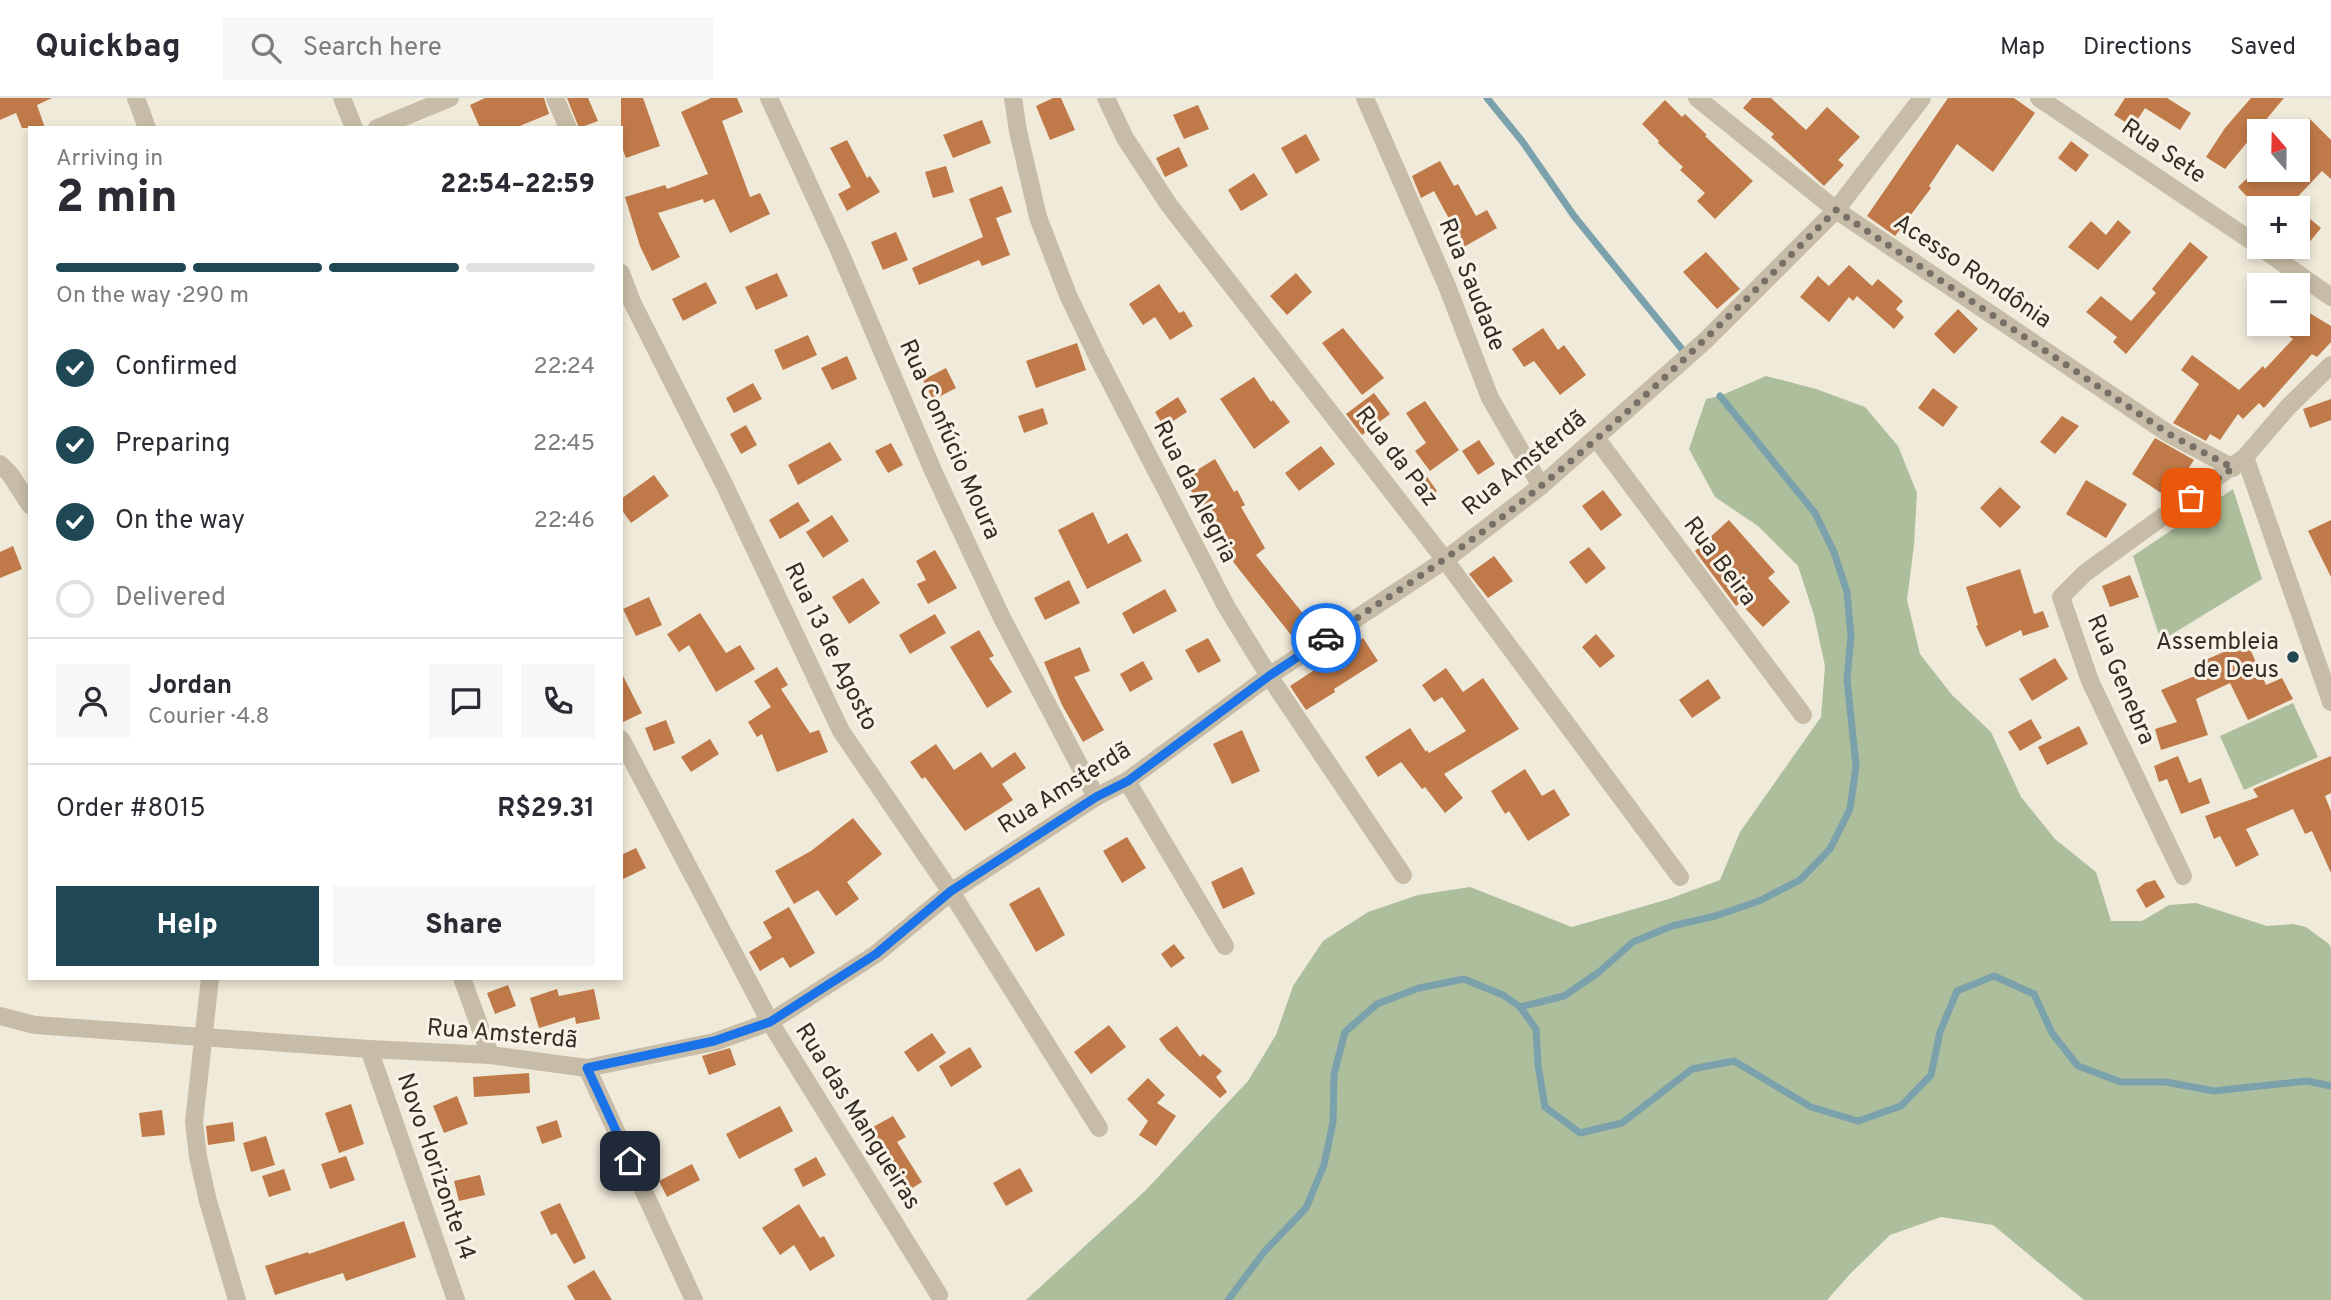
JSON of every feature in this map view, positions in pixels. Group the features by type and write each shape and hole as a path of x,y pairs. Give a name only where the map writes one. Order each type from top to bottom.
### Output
{"street":[{"path":"136,98 146,126"},
{"path":"342,98 353,126"},
{"path":"382,126 450,98"},
{"path":"555,98 567,126"},
{"name":"Rua Confúcio Moura","path":"769,98 839,250 939,485 1002,618 1096,797"},
{"name":"Rua da Alegria","path":"1013,98 1017,131 1038,217 1068,296 1226,606 1269,676 1403,875"},
{"name":"Rua da Paz","path":"1106,98 1125,138 1170,205 1445,559 1680,877"},
{"name":"Rua Saudade","path":"1365,98 1447,286 1490,398 1542,486"},
{"name":"Acesso Rondônia","path":"1697,98 1836,210 2169,434 2239,463"},
{"name":"Rua Amsterdã","path":"1,1013 35,1025 490,1055 587,1068 714,1041 770,1022 876,954 951,891 1096,797 1128,781 1269,676 1445,559 1542,486 1706,340 1836,210 1922,98"},
{"name":"Rua Sete","path":"2039,98 2247,238"},
{"name":"Rua Sete","path":"2277,259 2331,297"},
{"name":"Rua 13 de Agosto","path":"623,278 632,302 724,484 841,731 951,891 1099,1128"},
{"name":"Rua Genebra","path":"2183,876 2090,681 2061,597 2085,573 2239,463 2288,407 2331,365"},
{"name":"Rua Beira","path":"1596,439 1803,715"},
{"path":"2239,463 2331,702"},
{"path":"0,464 10,474 28,502"},
{"name":"Rua das Mangueiras","path":"623,743 770,1022 939,1295"},
{"path":"1128,781 1225,946"},
{"path":"210,980 194,1122 198,1157 237,1300"},
{"path":"463,980 490,1055"},
{"name":"Novo Horizonte 14","path":"369,1049 456,1300"},
{"path":"587,1068 694,1300"}],"green space":[{"path":"1766,376 1816,389 1865,407 1898,446 1917,493 1907,600 1920,654 1952,695 1991,732 2021,797 2055,839 2096,872 2111,921 2142,921 2169,905 2196,903 2267,926 2293,924 2306,927 2329,944 2331,1300 2084,1300 1993,1225 1941,1217 1890,1235 1827,1300 1026,1300 1145,1191 1248,1081 1276,1035 1293,986 1323,941 1368,912 1418,895 1470,887 1572,927 1669,899 1720,880 1740,832 1821,717 1825,666 1814,615 1798,566 1758,526 1715,497 1689,449 1706,399 1720,396"},
{"path":"2233,489 2262,579 2161,641 2133,556"},
{"path":"2293,703 2318,757 2244,790 2220,736"}],"building":[{"path":"0,98 52,98 37,105 44,126 22,128 16,113 0,120"},
{"path":"485,98 544,98 549,114 520,126 479,126 470,105"},
{"path":"567,98 588,98 598,121 578,126"},
{"path":"621,98 643,98 660,146 626,158 621,126"},
{"path":"711,98 737,98 743,112 722,121 750,197 760,193 770,214 730,233 714,199 704,203 703,199 658,213 680,257 652,271 640,246 625,197 665,185 667,189 708,174 681,112"},
{"path":"1053,98 1061,98 1075,130 1050,140 1036,106"},
{"path":"1752,98 1771,98 1806,130 1827,107 1860,137 1838,160 1844,165 1824,186 1771,137 1774,134 1743,108"},
{"path":"1948,98 2014,98 2035,113 1993,172 1957,144 1929,186 1931,188 1895,236 1867,216"},
{"path":"2125,98 2167,98 2191,113 2180,130 2145,108 2133,127 2114,115"},
{"path":"2251,98 2284,98 2267,119 2247,119 2247,143 2225,169 2206,157 2225,128"},
{"path":"1665,100 1682,117 1685,114 1753,181 1715,219 1697,201 1705,193 1680,170 1683,167 1642,124"},
{"path":"1198,105 1209,129 1184,139 1173,115"},
{"path":"2310,119 2331,140 2331,179 2322,171 2298,196 2247,197 2238,187 2247,178 2247,182 2310,182"},
{"path":"982,120 991,143 953,158 943,135"},
{"path":"1306,134 1320,160 1296,174 1281,148"},
{"path":"847,140 867,178 870,176 880,192 847,211 838,194 851,187 830,148"},
{"path":"2071,141 2089,155 2076,172 2058,158"},
{"path":"1179,147 1188,166 1165,177 1156,158"},
{"path":"1440,161 1454,186 1458,184 1476,216 1487,210 1497,228 1462,248 1434,191 1421,198 1412,176"},
{"path":"946,166 954,192 933,198 925,172"},
{"path":"1254,173 1268,195 1241,211 1228,190"},
{"path":"1002,186 1012,212 996,218 1010,255 982,266 979,260 919,285 912,268 983,237 969,199"},
{"path":"2310,219 2321,228 2310,241"},
{"path":"2118,220 2131,232 2098,270 2068,247 2091,221 2106,235"},
{"path":"896,232 908,260 883,270 871,242"},
{"path":"2190,242 2208,257 2126,354 2113,342 2117,337 2086,312 2101,296 2131,321 2156,293 2152,289"},
{"path":"1706,252 1740,289 1717,309 1683,272"},
{"path":"1849,265 1872,286 1878,279 1903,301 1896,309 1904,317 1894,329 1857,296 1853,301 1849,297 1829,322 1800,297 1818,276 1829,286"},
{"path":"777,273 788,296 756,310 745,287"},
{"path":"1296,273 1312,292 1287,315 1270,296"},
{"path":"706,282 717,303 683,321 672,299"},
{"path":"1159,284 1179,313 1184,311 1193,326 1170,340 1155,317 1143,325 1129,304"},
{"path":"1958,309 1978,329 1954,354 1934,334"},
{"path":"2310,313 2331,326 2331,342 2317,357 2312,354 2264,408 2259,403 2243,419 2238,414 2220,440 2210,434 2206,441 2173,423 2199,384 2181,370 2192,355 2239,390 2263,366 2265,369 2293,339 2289,336 2310,336"},
{"path":"1343,328 1384,378 1362,395 1322,343"},
{"path":"1543,328 1558,350 1564,345 1586,375 1560,395 1534,361 1524,367 1512,349"},
{"path":"808,335 817,355 783,370 774,350"},
{"path":"1077,343 1086,370 1036,388 1026,361"},
{"path":"847,356 857,379 832,390 821,368"},
{"path":"946,368 956,388 933,400 923,380"},
{"path":"1254,377 1271,402 1273,400 1290,422 1254,449 1220,399"},
{"path":"753,383 762,399 734,413 726,398"},
{"path":"1933,388 1958,407 1943,427 1918,408"},
{"path":"1374,393 1390,414 1362,435 1346,414"},
{"path":"1178,397 1187,412 1164,427 1155,412"},
{"path":"2331,399 2331,420 2310,428 2303,409"},
{"path":"1425,401 1459,450 1430,471 1415,451 1426,443 1406,413"},
{"path":"1043,408 1048,424 1024,433 1018,416"},
{"path":"2062,416 2079,426 2055,454 2040,442"},
{"path":"746,425 757,445 741,454 730,434"},
{"path":"2155,438 2194,460 2169,498 2132,474"},
{"path":"1479,440 1495,464 1478,475 1462,451"},
{"path":"830,442 842,460 798,485 788,465"},
{"path":"891,443 903,465 888,473 875,451"},
{"path":"1321,446 1335,464 1299,491 1285,473"},
{"path":"1215,459 1234,492 1237,490 1245,505 1241,507 1265,548 1256,555 1313,626 1295,640 1227,554 1184,478"},
{"path":"654,475 669,496 631,523 623,512 623,498"},
{"path":"1427,477 1437,491 1421,502 1412,488"},
{"path":"2086,480 2127,504 2106,538 2066,514"},
{"path":"2000,487 2021,507 2000,528 1980,508"},
{"path":"1603,490 1622,515 1601,531 1582,506"},
{"path":"798,502 810,521 780,539 769,520"},
{"path":"1093,512 1108,544 1127,533 1142,561 1087,589 1058,530"},
{"path":"832,515 849,541 823,558 806,532"},
{"path":"1729,520 1775,572 1768,578 1790,602 1763,627 1740,603 1736,606 1695,551"},
{"path":"2331,520 2331,577 2308,531"},
{"path":"13,546 22,569 0,578 0,552"},
{"path":"1589,547 1606,568 1586,584 1569,562"},
{"path":"935,550 957,588 928,604 917,584 926,580 916,561"},
{"path":"1494,556 1513,581 1488,598 1469,574"},
{"path":"2020,569 2034,614 2043,611 2049,627 2023,636 2021,630 1986,647 1976,626 1978,625 1966,587"},
{"path":"2130,575 2139,597 2110,607 2102,586"},
{"path":"863,578 880,603 849,624 832,597"},
{"path":"1069,580 1080,603 1045,620 1034,598"},
{"path":"1165,589 1177,611 1133,634 1122,613"},
{"path":"649,597 662,625 636,636 623,609"},
{"path":"700,613 726,653 740,645 755,669 716,692 689,645 679,652 667,634"},
{"path":"935,614 946,633 910,654 899,635"},
{"path":"979,630 994,656 989,658 1012,692 987,708 950,647"},
{"path":"1596,634 1615,656 1600,668 1582,647"},
{"path":"1208,638 1221,661 1198,673 1185,650"},
{"path":"1363,638 1378,661 1306,710 1290,686"},
{"path":"2247,642 2266,685 2282,678 2293,699 2248,720 2230,683 2196,699 2208,735 2161,750 2155,729 2177,722 2161,690 2202,673 2198,663"},
{"path":"1080,647 1090,671 1074,677 1104,730 1083,742 1062,705 1044,662"},
{"path":"2055,658 2068,679 2032,701 2019,679"},
{"path":"1143,661 1153,679 1130,692 1120,674"},
{"path":"777,667 788,685 781,689 810,733 819,730 828,752 777,772 762,734 757,737 748,722 771,707 754,681"},
{"path":"1446,668 1463,692 1483,678 1519,729 1444,774 1463,798 1445,813 1401,762 1378,777 1365,757 1410,728 1429,753 1466,731 1442,697 1434,702 1422,685"},
{"path":"623,676 642,713 623,722"},
{"path":"1708,679 1721,698 1692,718 1679,700"},
{"path":"2031,719 2042,738 2020,751 2008,732"},
{"path":"666,720 675,743 654,751 645,728"},
{"path":"2079,726 2088,744 2047,765 2038,747"},
{"path":"1242,730 1260,771 1232,784 1213,744"},
{"path":"710,739 719,754 691,772 681,757"},
{"path":"936,744 954,770 981,752 992,768 1015,752 1026,768 1002,784 1013,800 965,831 925,777 922,779 910,762"},
{"path":"2178,756 2189,783 2201,778 2210,803 2181,814 2167,779 2159,782 2154,766"},
{"path":"2331,756 2331,793 2325,796 2331,811 2331,873 2312,831 2305,834 2293,809 2246,829 2259,855 2236,867 2220,836 2214,839 2205,816 2258,797 2253,789"},
{"path":"1525,769 1542,796 1554,789 1570,815 1528,841 1509,811 1505,814 1491,791"},
{"path":"853,818 882,854 847,882 859,899 836,916 818,890 794,904 775,871 811,851"},
{"path":"1127,837 1146,868 1122,883 1103,851"},
{"path":"636,848 646,868 623,879 623,854"},
{"path":"1242,867 1255,894 1223,909 1211,882"},
{"path":"2155,880 2165,897 2146,908 2136,890"},
{"path":"1039,887 1065,935 1036,952 1009,904"},
{"path":"789,907 815,953 790,968 783,957 760,971 749,952 772,938 763,922"},
{"path":"1174,944 1185,958 1171,968 1161,954"},
{"path":"508,985 516,1006 495,1014 487,993"},
{"path":"557,989 559,996 594,989 600,1019 576,1024 575,1017 539,1028 530,998"},
{"path":"1109,1025 1126,1047 1091,1074 1074,1052"},
{"path":"1177,1026 1200,1057 1203,1054 1222,1071 1216,1077 1227,1092 1220,1098 1167,1050 1159,1039"},
{"path":"932,1033 946,1053 918,1072 904,1052"},
{"path":"970,1047 982,1067 951,1087 939,1066"},
{"path":"730,1048 736,1065 709,1075 702,1056"},
{"path":"529,1073 530,1093 474,1097 473,1077"},
{"path":"1148,1078 1165,1095 1157,1103 1176,1116 1156,1146 1139,1135 1148,1121 1127,1099"},
{"path":"457,1096 468,1124 444,1133 433,1106"},
{"path":"351,1104 364,1144 339,1153 325,1113"},
{"path":"780,1106 793,1131 739,1159 726,1134"},
{"path":"162,1110 165,1135 142,1137 139,1113"},
{"path":"893,1116 906,1137 897,1142 922,1182 906,1192 881,1151 875,1155 862,1133"},
{"path":"557,1120 562,1137 542,1144 536,1127"},
{"path":"233,1122 235,1141 208,1145 206,1126"},
{"path":"266,1136 275,1165 251,1172 243,1143"},
{"path":"346,1156 355,1180 330,1189 321,1164"},
{"path":"816,1157 826,1175 803,1187 794,1169"},
{"path":"692,1164 700,1180 667,1197 659,1181"},
{"path":"1020,1168 1033,1191 1006,1206 993,1183"},
{"path":"284,1169 291,1190 269,1197 262,1176"},
{"path":"480,1175 485,1195 459,1201 454,1181"},
{"path":"560,1203 586,1258 574,1264 556,1233 551,1235 540,1212"},
{"path":"799,1204 820,1238 824,1236 835,1256 810,1271 794,1245 780,1255 762,1228"},
{"path":"404,1221 416,1257 346,1281 343,1273 275,1295 265,1266 308,1252 309,1254"},
{"path":"594,1270 612,1300 575,1300 567,1286"}],"waterway":[{"path":"1487,98 1522,141 1574,216 1685,353"},
{"path":"1520,1007 1564,996 1599,972 1633,942 1672,926 1715,916 1759,901 1800,880 1830,849 1850,809 1856,766 1847,679 1851,637 1847,592 1834,552 1815,513 1720,396"},
{"path":"1228,1300 1264,1252 1306,1208 1324,1165 1333,1122 1334,1074 1345,1032 1377,1004 1419,988 1464,979 1503,995 1520,1007 1536,1029 1538,1065 1545,1107 1580,1133 1622,1123 1692,1069 1734,1061 1811,1107 1858,1121 1901,1106 1931,1075 1940,1032 1957,991 1994,976 2034,994 2052,1033 2078,1066 2121,1082 2166,1082 2214,1091 2307,1081 2331,1086"}],"way so far":[{"path":"1326,638 1445,559 1542,486 1706,340 1836,210 2169,434 2233,468 2191,498"}],"place":[{"name":"Assembleia de Deus","path":"2293,657"}],"route":[{"path":"630,1161 587,1068 714,1041 770,1022 876,954 951,891 1096,797 1128,781 1269,676 1326,638"}]}
